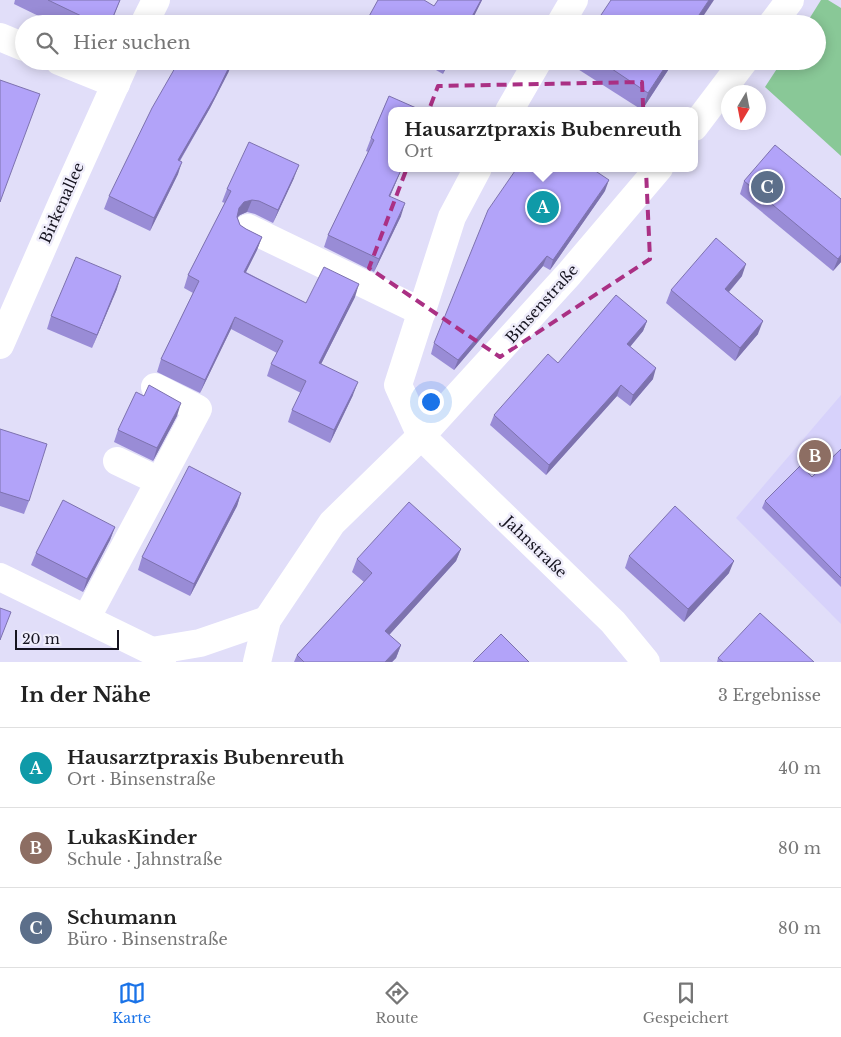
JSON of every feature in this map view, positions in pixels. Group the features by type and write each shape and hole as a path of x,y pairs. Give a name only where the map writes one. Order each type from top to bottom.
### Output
{"street":[{"path":"148,15 156,0"},
{"path":"565,15 574,0"},
{"path":"779,15 790,0"},
{"path":"0,37 15,43"},
{"path":"106,70 121,73"},
{"path":"511,107 533,70"},
{"path":"698,121 737,70"},
{"name":"Birkenallee","path":"0,345 121,73"},
{"path":"421,436 398,385 452,217 476,172"},
{"name":"Binsenstraße","path":"257,662 267,620 332,523 421,436 570,274 656,172"},
{"path":"248,228 422,312"},
{"path":"86,619 198,409 156,387"},
{"name":"Jahnstraße","path":"421,436 613,622 646,662"},
{"path":"117,461 159,482"},
{"path":"0,577 86,619 157,657 267,620"}],"highlighted area":[{"path":"642,82 650,259 500,357 369,268 438,86"}],"shaded area":[{"path":"841,395 841,624 736,518"}],"green space":[{"path":"821,0 828,0 841,8 841,156 766,88 776,70 826,70 826,15 812,15"}],"building":[{"path":"48,0 120,0 114,15 79,15"},
{"path":"378,0 424,0 434,6 438,0 481,0 473,15 370,15"},
{"path":"611,0 709,0 699,15 601,15"},
{"path":"174,70 228,70 178,160 182,162 154,218 109,196 152,108"},
{"path":"614,70 663,70 648,93"},
{"path":"0,80 40,94 0,202"},
{"path":"389,96 414,107 388,107 388,172 400,172 389,196 405,203 379,259 328,235 374,140 371,138"},
{"path":"249,142 299,165 278,210 259,201 252,200 244,202 239,208 237,217 240,225 262,237 244,272 306,303 324,267 359,284 319,363 358,382 334,430 292,410 306,381 271,364 283,341 235,317 205,380 161,359 199,281 188,275 231,191 227,189"},
{"path":"775,145 841,199 841,255 838,259 744,181"},
{"path":"514,172 597,172 609,180 553,260 547,256 458,360 434,343 488,210"},
{"path":"716,238 746,264 725,289 763,321 740,348 671,290"},
{"path":"76,257 121,276 97,335 51,316"},
{"path":"616,295 647,321 627,344 656,368 633,395 621,385 549,465 494,415 548,354 558,363"},
{"path":"149,385 181,403 157,448 118,430 136,392 144,396"},
{"path":"0,429 47,444 29,501 0,492"},
{"path":"841,449 841,578 765,501 801,465 812,477"},
{"path":"189,466 241,493 194,584 142,557"},
{"path":"63,500 115,527 87,579 36,553"},
{"path":"409,502 461,549 385,631 401,645 385,662 304,662 297,655 372,573 357,559"},
{"path":"675,506 734,561 688,609 629,556"},
{"path":"0,608 11,612 0,640"},
{"path":"760,613 814,662 723,662 718,658"},
{"path":"501,634 529,662 473,662"}],"place":[{"name":"Schumann","path":"767,187"},
{"name":"Hausarztpraxis Bubenreuth","path":"543,207"},
{"name":"LukasKinder","path":"815,456"}]}
